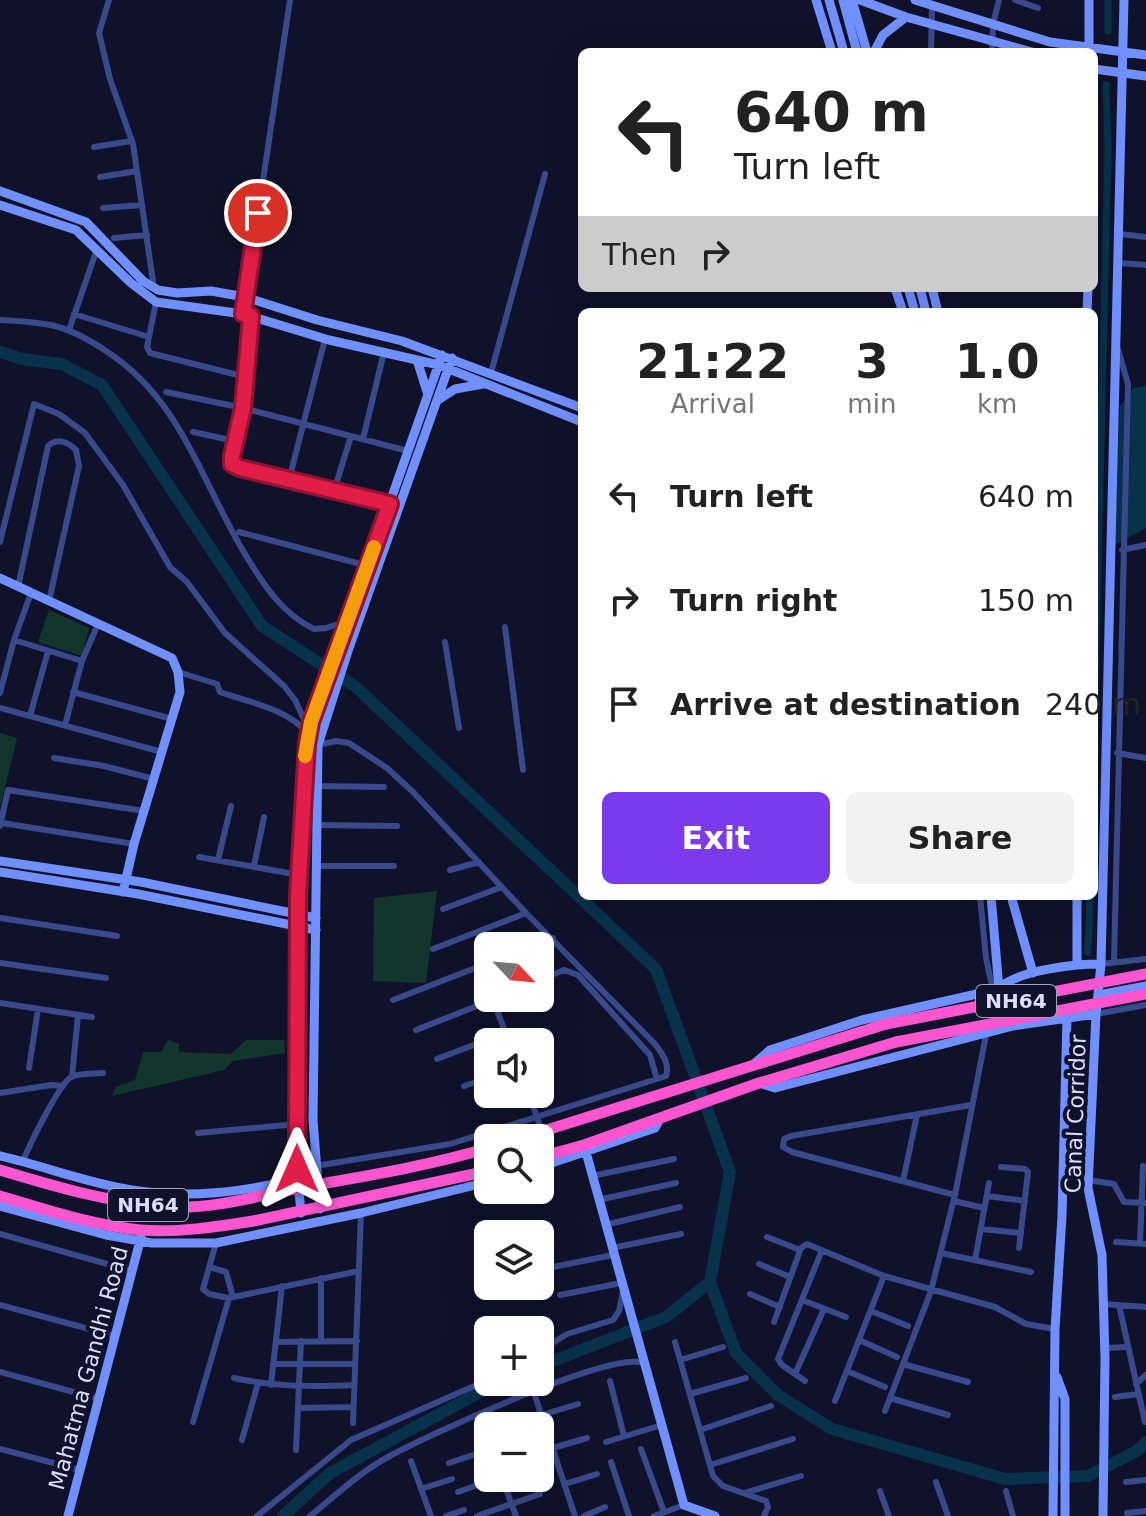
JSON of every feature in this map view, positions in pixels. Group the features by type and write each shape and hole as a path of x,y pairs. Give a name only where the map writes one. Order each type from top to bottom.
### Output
{"highway":[{"name":"NH64","path":"554,1128 886,1024 1146,974"},
{"name":"NH64","path":"554,1154 584,1148 758,1084 896,1042 1146,994"},
{"name":"NH64","path":"0,1170 127,1203 176,1208 250,1200 298,1179 317,1185 474,1152"},
{"name":"NH64","path":"0,1196 142,1236 301,1213 474,1174"}],"street":[{"path":"109,0 99,33 110,79 131,141 157,289 147,347 154,355 246,377"},
{"path":"290,0 245,297 246,377 243,408 231,460 235,466 390,504"},
{"path":"816,0 831,48"},
{"path":"829,0 843,48"},
{"path":"843,0 856,48"},
{"path":"852,0 866,48"},
{"path":"860,0 906,17 1019,48"},
{"path":"915,0 993,24 1050,47"},
{"path":"992,48 993,24 999,0"},
{"path":"1015,0 1038,8"},
{"path":"1089,0 1089,48"},
{"path":"1101,964 1124,0"},
{"path":"931,48 932,7"},
{"path":"876,48 883,35 906,17"},
{"path":"1098,51 1146,55"},
{"path":"1098,70 1146,76"},
{"path":"94,147 131,141"},
{"path":"100,177 137,171"},
{"path":"491,373 545,174"},
{"path":"0,191 86,222 143,281 157,289 211,291 245,297 445,362 491,373 578,406"},
{"path":"0,205 68,226 81,234 131,283 156,302 247,315 325,339 417,360 445,362 487,384 578,420"},
{"path":"103,208 142,205"},
{"path":"1120,234 1146,237"},
{"path":"114,238 147,235"},
{"path":"69,330 97,249"},
{"path":"1119,263 1146,265"},
{"path":"74,314 149,337"},
{"path":"0,320 40,323 69,330 122,362 152,389 177,423 231,531 264,586 279,603 314,629 348,621"},
{"path":"289,480 325,339"},
{"path":"1114,962 1128,384 1118,349"},
{"path":"363,439 384,352"},
{"path":"417,360 428,395"},
{"path":"320,1209 313,1120 318,745 348,621 428,395 445,362"},
{"path":"301,1213 297,1124 298,915 310,729 437,401 445,362"},
{"path":"437,401 461,387 487,384"},
{"path":"166,392 243,408 408,451"},
{"path":"0,542 34,404 41,405 74,424 92,443 135,504 170,567 187,582 225,633 284,686 310,729"},
{"path":"193,432 235,441"},
{"path":"334,491 351,436"},
{"path":"18,587 48,446 63,441 76,450 79,466 49,601"},
{"path":"239,532 368,566"},
{"path":"1122,550 1146,545"},
{"path":"0,578 172,658 178,672 180,692 134,844 123,892"},
{"path":"0,693 31,593"},
{"path":"65,725 82,661 98,624"},
{"path":"505,627 523,770"},
{"path":"14,640 82,661"},
{"path":"445,642 459,728"},
{"path":"30,716 48,651"},
{"path":"178,672 217,684 220,692 310,729"},
{"path":"73,692 172,719"},
{"path":"0,708 162,752"},
{"path":"318,745 336,741 349,743 387,768 547,932"},
{"path":"1117,753 1146,758"},
{"path":"54,758 104,766 154,779"},
{"path":"316,786 384,787"},
{"path":"134,844 1,824 8,790 144,811"},
{"path":"218,860 231,806"},
{"path":"254,866 264,817"},
{"path":"316,825 397,826"},
{"path":"199,857 299,875"},
{"path":"0,861 125,880 316,918"},
{"path":"450,870 479,862"},
{"path":"316,866 394,866"},
{"path":"0,872 123,892 316,930"},
{"path":"443,909 502,887"},
{"path":"980,900 986,958 1003,1016 1013,1026"},
{"path":"991,900 997,992"},
{"path":"1012,900 1033,973"},
{"path":"1077,900 1077,965"},
{"path":"433,949 526,913"},
{"path":"0,918 117,936"},
{"path":"0,1156 132,1190 204,1195 245,1191 298,1179 315,1166 450,1144 666,1076 668,1069 665,1059 655,1044 554,939"},
{"path":"751,1065 770,1050 862,1020 997,992 1011,979 1033,973 1077,965 1146,959"},
{"path":"0,963 106,978"},
{"name":"Canal Corridor","path":"1101,964 1088,1180 1102,1255 1105,1353 1103,1516"},
{"path":"393,1000 474,969"},
{"path":"554,974 564,970 578,975 650,1055 657,1079"},
{"path":"1098,995 1146,986"},
{"path":"0,1003 92,1017"},
{"path":"758,1084 775,1088 1013,1026 1146,1005"},
{"path":"416,1030 474,1007"},
{"path":"29,1068 38,1009"},
{"path":"72,1077 78,1015"},
{"path":"1065,1516 1055,1329 1062,1216 1067,1017"},
{"path":"885,1411 931,1291 954,1198 986,1035"},
{"path":"437,1059 474,1045"},
{"path":"23,1161 63,1086 72,1077 103,1073"},
{"path":"464,1086 474,1083"},
{"path":"0,1093 63,1086"},
{"path":"971,1105 791,1136 784,1139 783,1147 984,1208"},
{"path":"534,1108 540,1124"},
{"path":"903,1181 917,1115"},
{"path":"198,1133 297,1124"},
{"path":"554,1161 584,1148 684,1505"},
{"path":"591,1176 674,1159"},
{"path":"1116,1242 1143,1244 1143,1166"},
{"path":"1001,1167 1027,1170 1019,1248"},
{"path":"1088,1180 1109,1181 1124,1202 1144,1203"},
{"path":"598,1200 676,1183"},
{"path":"975,1260 989,1183"},
{"path":"0,1206 73,1228 216,1243 474,1185"},
{"path":"987,1196 1025,1201"},
{"path":"605,1225 680,1207"},
{"path":"353,1423 361,1213"},
{"path":"981,1229 1021,1233"},
{"path":"0,1234 132,1271"},
{"path":"554,1267 681,1234"},
{"name":"Mahatma Gandhi Road","path":"68,1516 142,1236"},
{"path":"767,1237 800,1250"},
{"path":"216,1243 203,1284 205,1291 231,1297 359,1271"},
{"path":"774,1322 800,1250 805,1244 884,1276 999,1308 1026,1324 1055,1329"},
{"path":"805,1381 778,1359 822,1250"},
{"path":"941,1253 1031,1272"},
{"path":"759,1264 790,1277"},
{"path":"193,1422 231,1297 226,1272 209,1267"},
{"path":"835,1401 884,1276"},
{"path":"321,1278 321,1341"},
{"path":"271,1385 282,1286"},
{"path":"560,1295 622,1287"},
{"path":"554,1342 567,1334 613,1320 619,1311 622,1287"},
{"path":"750,1294 780,1307"},
{"path":"802,1300 846,1317"},
{"path":"1103,1304 1146,1307"},
{"path":"0,1305 115,1336"},
{"path":"1119,1305 1145,1422"},
{"path":"795,1374 824,1309"},
{"path":"871,1311 908,1326"},
{"path":"859,1340 897,1357"},
{"path":"296,1450 301,1341"},
{"path":"276,1342 357,1341"},
{"path":"675,1342 718,1484 766,1501 768,1507 764,1516"},
{"path":"680,1360 723,1347"},
{"path":"1105,1353 1128,1347"},
{"path":"554,1384 632,1360 642,1360"},
{"path":"273,1364 355,1364"},
{"path":"903,1364 968,1382"},
{"path":"847,1371 885,1387"},
{"path":"0,1372 99,1399"},
{"path":"1136,1384 1146,1375"},
{"path":"234,1378 300,1387 354,1385"},
{"path":"690,1394 746,1378"},
{"path":"610,1381 624,1436"},
{"path":"242,1440 258,1383"},
{"path":"257,1516 351,1440 474,1386"},
{"path":"1115,1397 1138,1394"},
{"path":"310,1516 389,1456 520,1396"},
{"path":"890,1398 948,1415"},
{"path":"552,1412 578,1404"},
{"path":"700,1430 771,1406"},
{"path":"299,1408 353,1407"},
{"path":"606,1442 662,1425"},
{"path":"1053,1516 1059,1428"},
{"path":"554,1448 587,1438"},
{"path":"710,1465 793,1439"},
{"path":"0,1449 80,1470"},
{"path":"641,1449 664,1512"},
{"path":"554,1451 575,1516"},
{"path":"449,1463 474,1455"},
{"path":"411,1461 431,1516"},
{"path":"611,1462 629,1516"},
{"path":"565,1484 597,1474"},
{"path":"744,1493 801,1476"},
{"path":"421,1489 452,1479"},
{"path":"1126,1482 1146,1480"},
{"path":"936,1482 948,1516"},
{"path":"458,1492 474,1487"},
{"path":"880,1491 889,1516"},
{"path":"1006,1491 1013,1516"},
{"path":"506,1492 516,1516"},
{"path":"477,1516 540,1494"},
{"path":"654,1516 684,1505 715,1516"},
{"path":"584,1516 605,1507"},
{"path":"446,1516 464,1510"},
{"path":"1127,1513 1146,1511"}],"green space":[{"path":"49,610 89,628 82,656 38,642"},
{"path":"0,733 17,738 0,807"},
{"path":"437,891 426,983 373,981 374,898"},
{"path":"168,1040 179,1044 179,1052 231,1054 246,1040 284,1040 285,1053 233,1061 224,1070 112,1096 116,1087 135,1080 143,1052 161,1052"}],"water":[{"path":"1146,386 1146,528 1112,546 1120,406 1134,388"}],"waterway":[{"path":"1108,0 1108,31"},
{"path":"1098,563 1108,147 1106,85"},
{"path":"0,352 22,359 62,364 102,385 262,626 356,687 578,896"},
{"path":"554,1361 666,1317 710,1282 730,1172 656,969 583,900"},
{"path":"1088,952 1090,900"},
{"path":"710,1282 736,1353 778,1395 832,1429 1005,1479 1088,1476 1137,1451 1146,1442"},
{"path":"283,1516 330,1473 474,1395"}],"slow traffic":[{"path":"305,756 311,722 374,547"}],"route":[{"path":"258,213 243,314 251,316 243,408 232,464 390,504 311,722 307,744 298,895 297,1169"}]}
